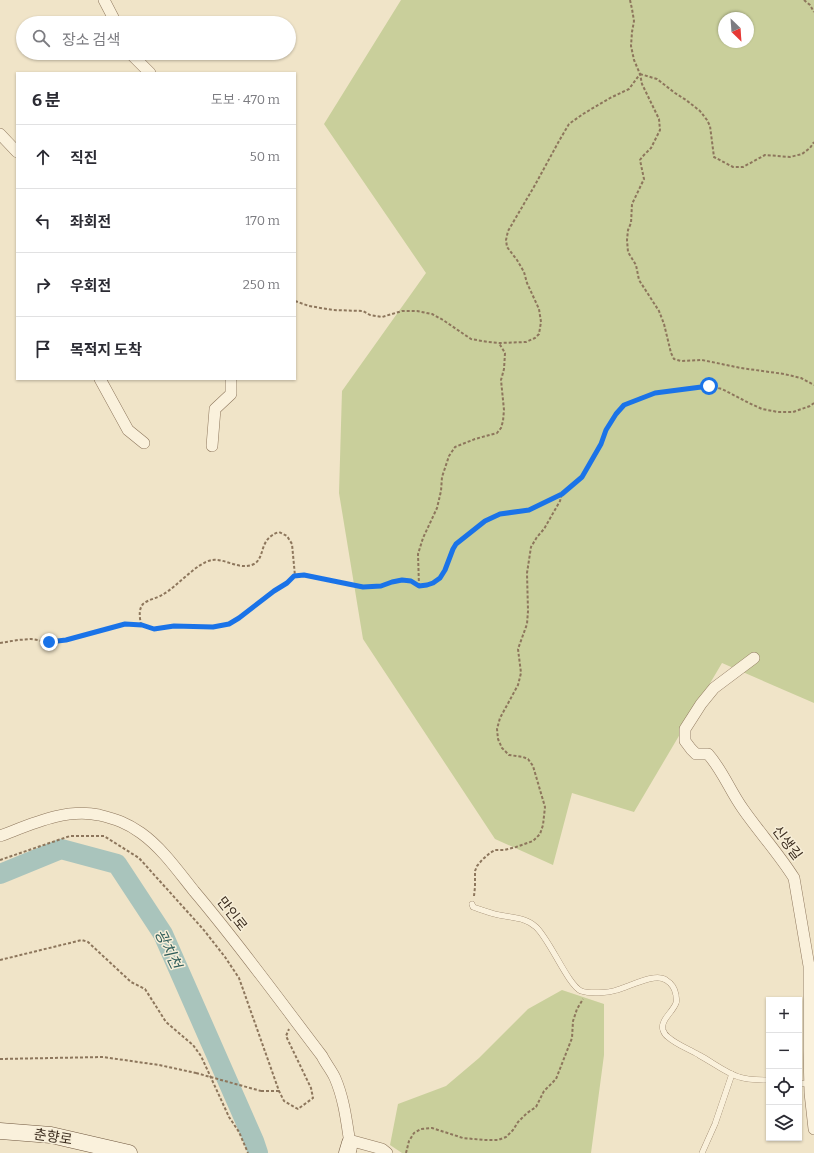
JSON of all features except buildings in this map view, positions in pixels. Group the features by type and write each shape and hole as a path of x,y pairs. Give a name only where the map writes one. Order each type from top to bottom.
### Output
{"street":[{"path":"104,0 112,16"},
{"path":"137,60 149,72"},
{"path":"0,134 16,151"},
{"path":"101,380 128,430 144,443"},
{"path":"212,446 215,409 231,394 231,380"},
{"name":"신생길","path":"754,658 714,688 701,704 685,729 685,741 696,754 708,754 717,764 742,808 794,878 809,966 809,1051 804,1084 814,1129"},
{"name":"만인로","path":"0,836 47,818 72,814 98,815 122,822 142,834 163,853 215,916 322,1056 334,1077 343,1103 349,1147"},
{"name":"춘향로","path":"0,1131 51,1135 129,1153"},
{"path":"349,1147 382,1149 387,1153"}],"lane":[{"path":"472,904 473,907 499,915 520,918 528,921 537,928 568,976 580,991 605,993 616,991 644,980 656,978 664,979 671,984 676,992 676,1002 674,1008 662,1024 662,1028 666,1036 739,1078 766,1080"},
{"path":"702,1153 715,1124 732,1074"}],"path":[{"path":"630,0 634,21 630,46 642,84 659,119 660,130 651,148 640,160 644,179 632,204 627,240 628,252 636,265 639,280 659,311 664,324 671,353 674,359 681,361 702,360 741,368 784,374 801,378 814,385"},
{"path":"804,0 810,5 814,12"},
{"path":"640,74 656,79 700,111 710,126 714,157 733,167 743,167 759,157 766,155 790,157 802,154 810,148 814,142"},
{"path":"296,301 309,306 333,310 363,311 370,315 382,317 402,311 416,310 432,314 471,339 499,343 526,342 535,338 539,334 542,322 539,309 518,260 512,255 507,247 506,240 508,231 569,124 610,98 629,89 640,74"},
{"path":"419,586 418,554 423,538 437,508 441,491 442,477 449,456 455,448 475,439 496,433 501,428 504,421 500,380 504,369 505,353 499,343"},
{"path":"0,644 31,639 49,642 66,640 125,624 142,625 154,629 174,626 213,627 229,624 287,583 294,576 304,575 363,587 381,586 402,580 411,581 419,586 433,583 440,578 445,570 456,544 485,521 500,514 529,510 562,494 582,477 601,444 606,430 616,414 624,405 655,393 709,386 722,388 762,409 778,412 793,412 814,403"},
{"path":"472,904 475,887 475,871 482,860 495,850 504,850 533,841 540,834 544,826 545,807 533,766 528,759 523,756 509,755 502,748 498,739 497,729 500,718 518,685 521,673 518,649 527,624 527,573 531,547 544,529 560,501 562,494"},
{"path":"142,625 140,610 144,604 162,595 180,583 201,565 210,561 218,560 244,566 253,564 258,559 265,542 272,535 279,532 287,536 292,544 294,576"},
{"path":"0,860 70,836 104,836 138,858 203,929 239,978 279,1091 284,1101 298,1109 313,1098 311,1088 286,1036 293,1018"},
{"path":"0,960 82,940 88,942 131,982 146,989 166,1022 193,1045 201,1056 229,1117 239,1132 248,1153"},
{"path":"406,1153 409,1141 414,1133 421,1129 432,1128 463,1138 484,1140 498,1140 506,1137 527,1113 536,1107 544,1091 556,1079 572,1038 573,1021 577,1009 582,1001 584,992"},
{"path":"0,1059 103,1057 159,1065 196,1073 261,1091 279,1091"}],"green space":[{"path":"401,0 814,0 814,703 722,663 634,812 572,793 553,865 495,839 363,639 339,493 342,391 426,273 324,124"},
{"path":"562,990 604,1004 604,1055 591,1153 402,1153 390,1145 398,1104 446,1086 479,1058 528,1009"}],"waterway":[{"name":"광치천","path":"0,874 61,849 117,864 163,934 258,1153"}],"route":[{"path":"49,642 86,636 125,624 142,625 154,629 174,626 213,627 229,624 287,583 294,576 304,575 363,587 381,586 402,580 411,581 419,586 433,583 440,578 445,570 456,544 485,521 500,514 529,510 562,494 582,477 601,444 606,430 616,414 624,405 655,393 709,386"}]}
